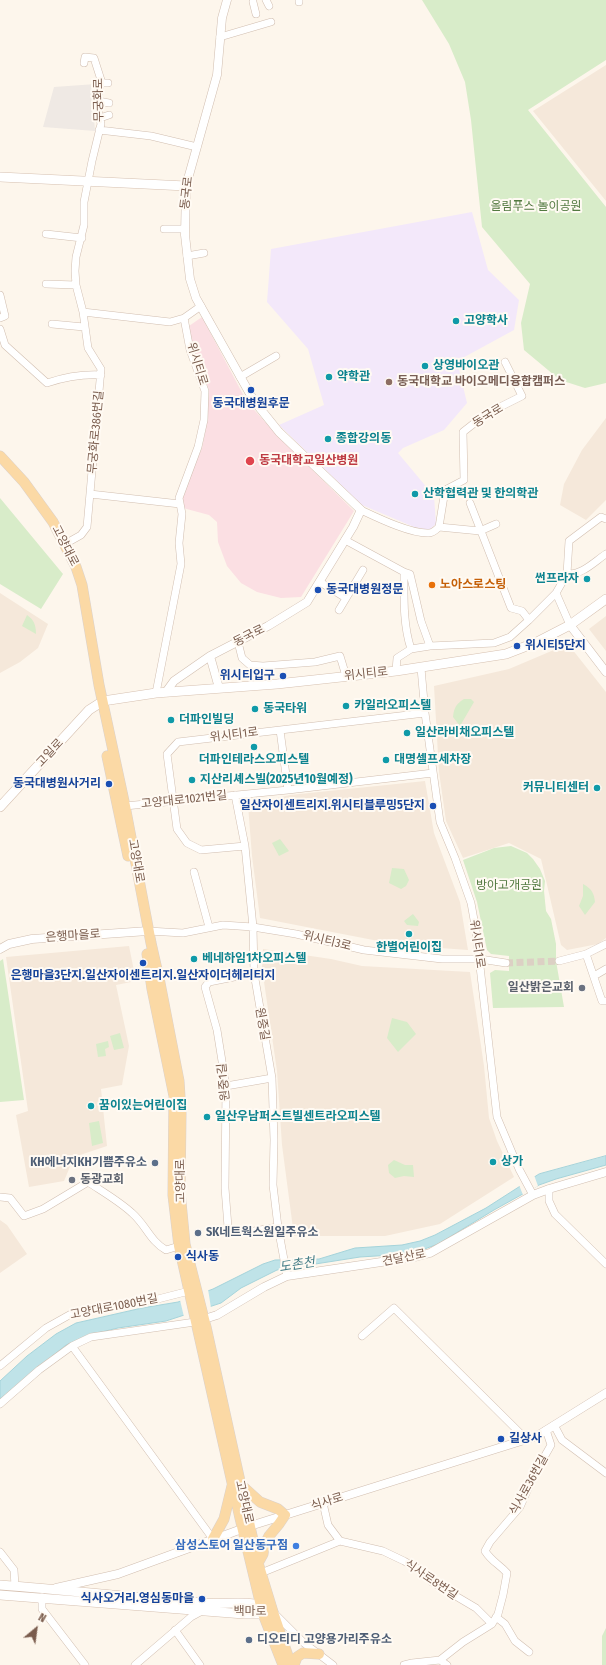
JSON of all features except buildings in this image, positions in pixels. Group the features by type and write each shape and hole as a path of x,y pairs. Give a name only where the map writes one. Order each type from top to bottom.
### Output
{"main road":[{"path":"0,177 186,186"},
{"name":"고양대로","path":"0,456 24,482 53,522 76,567 82,585 100,703 125,806 146,931 152,989 174,1096 173,1195 179,1246 193,1291 266,1611 283,1665"},
{"name":"고양대로","path":"0,466 35,504 48,525 71,571 76,589 146,931 179,1081 181,1113 180,1192 193,1291"},
{"name":"위시티로","path":"100,703 156,693 421,668 506,654 537,642 570,625 606,599"},
{"name":"고일로","path":"0,807 89,710 100,703"},
{"path":"213,1539 224,1519 230,1492 236,1483 260,1502 278,1509 285,1515 280,1524 269,1536 264,1546 263,1554 258,1563"},
{"name":"고양대로","path":"246,1528 261,1573 266,1611 293,1665"},
{"name":"백마로","path":"0,1585 205,1604 244,1604 266,1611"},
{"name":"백마로","path":"0,1594 204,1610 266,1611"},
{"path":"293,1665 297,1657 303,1653 319,1654"}],"street":[{"name":"동국로","path":"227,0 222,18 217,75 186,186 185,229 187,256 190,279 196,298 254,401 273,426 361,510 413,531 430,534 438,527 445,490 464,480 463,432 486,414 522,396 505,362"},
{"path":"253,1 256,14"},
{"path":"220,37 271,22"},
{"name":"무궁화로","path":"84,63 85,57 94,58 101,80 98,101 101,124 88,181"},
{"path":"100,83 108,84"},
{"path":"98,101 109,103"},
{"path":"100,118 109,115"},
{"path":"99,130 151,136 197,147"},
{"name":"무궁화로386번길","path":"65,544 80,535 87,527 101,375 101,369 88,348 84,328 83,312 76,285 75,271 76,257 82,238 84,225 84,202 88,181"},
{"path":"164,229 185,229"},
{"path":"46,234 82,238"},
{"path":"187,256 204,254"},
{"path":"46,284 76,285"},
{"path":"0,295 5,316 0,318"},
{"path":"83,312 170,322 184,318 201,306"},
{"name":"위시티로","path":"156,693 181,564 179,543 182,514 178,498 198,447 204,420 205,391 190,350 184,318"},
{"path":"52,324 84,328"},
{"path":"0,329 5,345 47,383 67,377 86,374 101,375"},
{"path":"240,377 276,356"},
{"path":"90,494 180,504"},
{"path":"470,503 511,608 522,611 529,620"},
{"name":"동국로","path":"166,692 174,681 210,656 268,626 307,602 345,540 361,510"},
{"path":"396,670 397,658 411,649 430,646 494,643 510,637 556,593 567,574 569,541 601,517 606,519"},
{"path":"438,527 480,531 496,524"},
{"path":"345,540 410,574 421,621 430,646"},
{"path":"567,574 576,574 581,572 606,554"},
{"path":"339,610 364,570"},
{"path":"404,572 404,607 408,639 411,649"},
{"path":"320,582 346,598"},
{"path":"556,593 570,625 606,672"},
{"path":"238,642 242,658 250,665 263,666 315,662 340,656 346,676"},
{"path":"210,656 218,688"},
{"name":"위시티1로","path":"421,668 425,713 440,822 471,903 480,959 497,1117 532,1194"},
{"name":"위시티1로","path":"245,846 201,850 187,843 177,829 172,801 167,754 178,742 425,713"},
{"path":"280,730 288,790"},
{"name":"고양대로1021번길","path":"125,806 288,790 433,773"},
{"name":"원중길","path":"235,795 245,846 253,926 254,973 272,1078 274,1140 273,1185 286,1274"},
{"path":"194,872 209,928"},
{"name":"위시티3로","path":"146,931 183,933 223,925 253,926 296,934 364,950 442,959 480,959 506,963"},
{"name":"은행마을로","path":"0,949 10,944 26,940 146,931"},
{"path":"559,960 586,954 606,944"},
{"path":"586,954 602,1001 606,1001"},
{"path":"594,976 606,969"},
{"name":"원중1길","path":"254,973 208,982 205,987 217,1030 226,1086 225,1188 228,1228 236,1234 278,1226"},
{"path":"226,1086 272,1078"},
{"name":"견달산로","path":"199,1317 217,1315 286,1274 422,1256 445,1246 532,1194 606,1172"},
{"path":"0,1197 10,1198 24,1216 43,1209 88,1182 132,1213 147,1229 156,1244 166,1250 179,1246"},
{"path":"549,1189 549,1201 555,1214 606,1264"},
{"name":"고양대로1080번길","path":"0,1366 46,1328 71,1314 113,1305 154,1300 193,1291"},
{"path":"362,1336 394,1308 526,1439"},
{"path":"0,1404 39,1370 72,1346 90,1337 156,1329 199,1317"},
{"path":"72,1346 213,1539"},
{"name":"식사로","path":"42,1597 51,1589 118,1574 213,1539 285,1515 537,1436 606,1393"},
{"path":"554,1425 562,1440 606,1473"},
{"name":"식사로36번길","path":"494,1620 504,1595 507,1573 502,1567 492,1561 485,1551 490,1542 520,1507 534,1475 551,1445 546,1430"},
{"path":"261,1573 340,1541 328,1525 323,1503"},
{"name":"식사로8번길","path":"340,1541 383,1551 422,1571 432,1582 494,1620"},
{"path":"0,1552 14,1570 14,1586"},
{"path":"42,1597 42,1610 85,1665"},
{"path":"135,1665 191,1617 204,1610"},
{"path":"266,1611 333,1665"},
{"path":"404,1665 440,1660 494,1620 505,1624 515,1642 529,1652"},
{"path":"175,1630 200,1665"},
{"path":"440,1660 448,1665"}],"shaded area":[{"path":"606,65 606,201 533,111"},
{"path":"96,84 93,105 95,131 43,127 54,87"},
{"name":"동국대학교 바이오메디융합캠퍼스","path":"472,212 488,270 519,300 514,330 457,361 467,403 444,430 403,448 398,453 434,496 436,524 429,530 414,527 362,505 279,425 324,405 308,349 267,302 271,249"},
{"name":"동국대학교일산병원","path":"202,317 247,402 277,435 354,511 301,597 281,598 257,592 241,583 227,566 218,542 217,522 209,515 183,508 180,498 202,448 205,433 209,390 193,349 189,326"},
{"path":"606,418 606,500 586,520 560,505 564,484 582,450"},
{"path":"0,593 48,624 38,648 20,662 0,673"},
{"path":"606,616 606,651 589,629"},
{"path":"568,644 606,692 606,938 598,944 567,950 561,945 541,859 509,843 463,858 446,821 439,772 434,686 509,669"},
{"path":"425,781 434,833 460,902 468,950 399,945 260,918 252,856 248,805 290,795"},
{"path":"129,946 136,981 116,985 129,1046 122,1085 101,1089 107,1146 74,1157 64,1181 29,1187 16,1115 28,1111 6,957"},
{"path":"263,949 331,959 362,966 470,972 484,1066 489,1118 497,1141 514,1177 440,1224 385,1236 294,1236 282,1145 277,1071 262,968"},
{"path":"0,1220 7,1225 27,1254 0,1273"}],"green space":[{"name":"올림푸스 놀이공원","path":"422,0 606,0 606,60 528,110 606,207 606,383 585,388 560,380 524,350 521,323 530,284 482,227 471,120 465,82 449,44"},
{"path":"0,498 63,574 41,609 0,584"},
{"path":"27,615 34,623 36,634 22,626"},
{"path":"464,699 471,699 474,702 460,726 453,717 453,714 457,705"},
{"path":"280,839 289,851 279,856 272,843"},
{"name":"방아고개공원","path":"511,846 527,853 533,859 540,869 545,881 544,891 546,911 551,919 556,944 556,961 564,1007 493,1008 490,973 495,970 509,971 509,956 491,954 487,950 477,902 463,860 494,848"},
{"path":"392,868 404,869 409,880 406,886 401,889 389,883"},
{"path":"583,884 592,892 595,902 585,915 579,906 583,896"},
{"path":"413,914 419,922 418,926 407,925 404,921"},
{"path":"3,959 24,1100 0,1102 0,961"},
{"path":"392,1018 407,1022 416,1034 398,1052 387,1038"},
{"path":"120,1033 124,1048 114,1050 110,1036"},
{"path":"108,1041 109,1047 105,1049 106,1056 98,1057 96,1044"},
{"path":"99,1121 103,1143 92,1146 89,1123"},
{"path":"394,1160 405,1165 413,1165 414,1177 404,1176 395,1178 389,1173 388,1165"},
{"path":"606,1628 606,1665 602,1665 602,1636"}],"water":[{"name":"도촌천","path":"606,1156 606,1165 539,1185 438,1244 422,1250 392,1255 360,1257 277,1270 241,1288 221,1303 166,1321 118,1328 93,1334 66,1345 0,1399 0,1381 27,1356 56,1334 76,1323 142,1308 178,1302 213,1289 263,1264 275,1260 319,1259 355,1248 402,1245 420,1241 435,1235 486,1208 539,1174"}],"pier":[{"path":"534,1175 538,1186 523,1195 519,1185"},
{"path":"208,1289 211,1308 184,1317 180,1300"}],"tunnel":[{"path":"506,963 559,961"}],"place":[{"name":"고양학사","path":"456,321"},
{"name":"상영바이오관","path":"425,366"},
{"name":"약학관","path":"329,377"},
{"name":"동국대학교 바이오메디융합캠퍼스","path":"389,382"},
{"name":"동국대병원후문","path":"251,390"},
{"name":"종합강의동","path":"328,439"},
{"name":"동국대학교일산병원","path":"250,461"},
{"name":"산학협력관 및 한의학관","path":"415,494"},
{"name":"썬프라자","path":"587,579"},
{"name":"노아스로스팅","path":"432,585"},
{"name":"동국대병원정문","path":"318,590"},
{"name":"위시티5단지","path":"517,646"},
{"name":"위시티입구","path":"283,676"},
{"name":"카일라오피스텔","path":"346,706"},
{"name":"동국타워","path":"255,709"},
{"name":"더파인빌딩","path":"171,720"},
{"name":"일산라비채오피스텔","path":"407,733"},
{"name":"더파인테라스오피스텔","path":"254,747"},
{"name":"대명셀프세차장","path":"386,760"},
{"name":"지산리셰스빌(2025년10월예정)","path":"192,780"},
{"name":"동국대병원사거리","path":"109,784"},
{"name":"커뮤니티센터","path":"597,788"},
{"name":"일산자이센트리지.위시티블루밍5단지","path":"433,806"},
{"name":"한별어린이집","path":"409,934"},
{"name":"베네하임1차오피스텔","path":"194,959"},
{"name":"은행마을3단지.일산자이센트리지.일산자이더헤리티지","path":"143,963"},
{"name":"일산밝은교회","path":"582,988"},
{"name":"꿈이있는어린이집","path":"91,1106"},
{"name":"일산우남퍼스트빌센트라오피스텔","path":"207,1117"},
{"name":"상가","path":"493,1162"},
{"name":"KH에너지KH기쁨주유소","path":"155,1163"},
{"name":"동광교회","path":"72,1180"},
{"name":"SK네트웍스원일주유소","path":"198,1233"},
{"name":"식사동","path":"178,1257"},
{"name":"길상사","path":"501,1439"},
{"name":"삼성스토어 일산동구점","path":"296,1546"},
{"name":"식사오거리.영심동마을","path":"202,1599"},
{"name":"디오티디 고양용가리주유소","path":"249,1640"}]}
